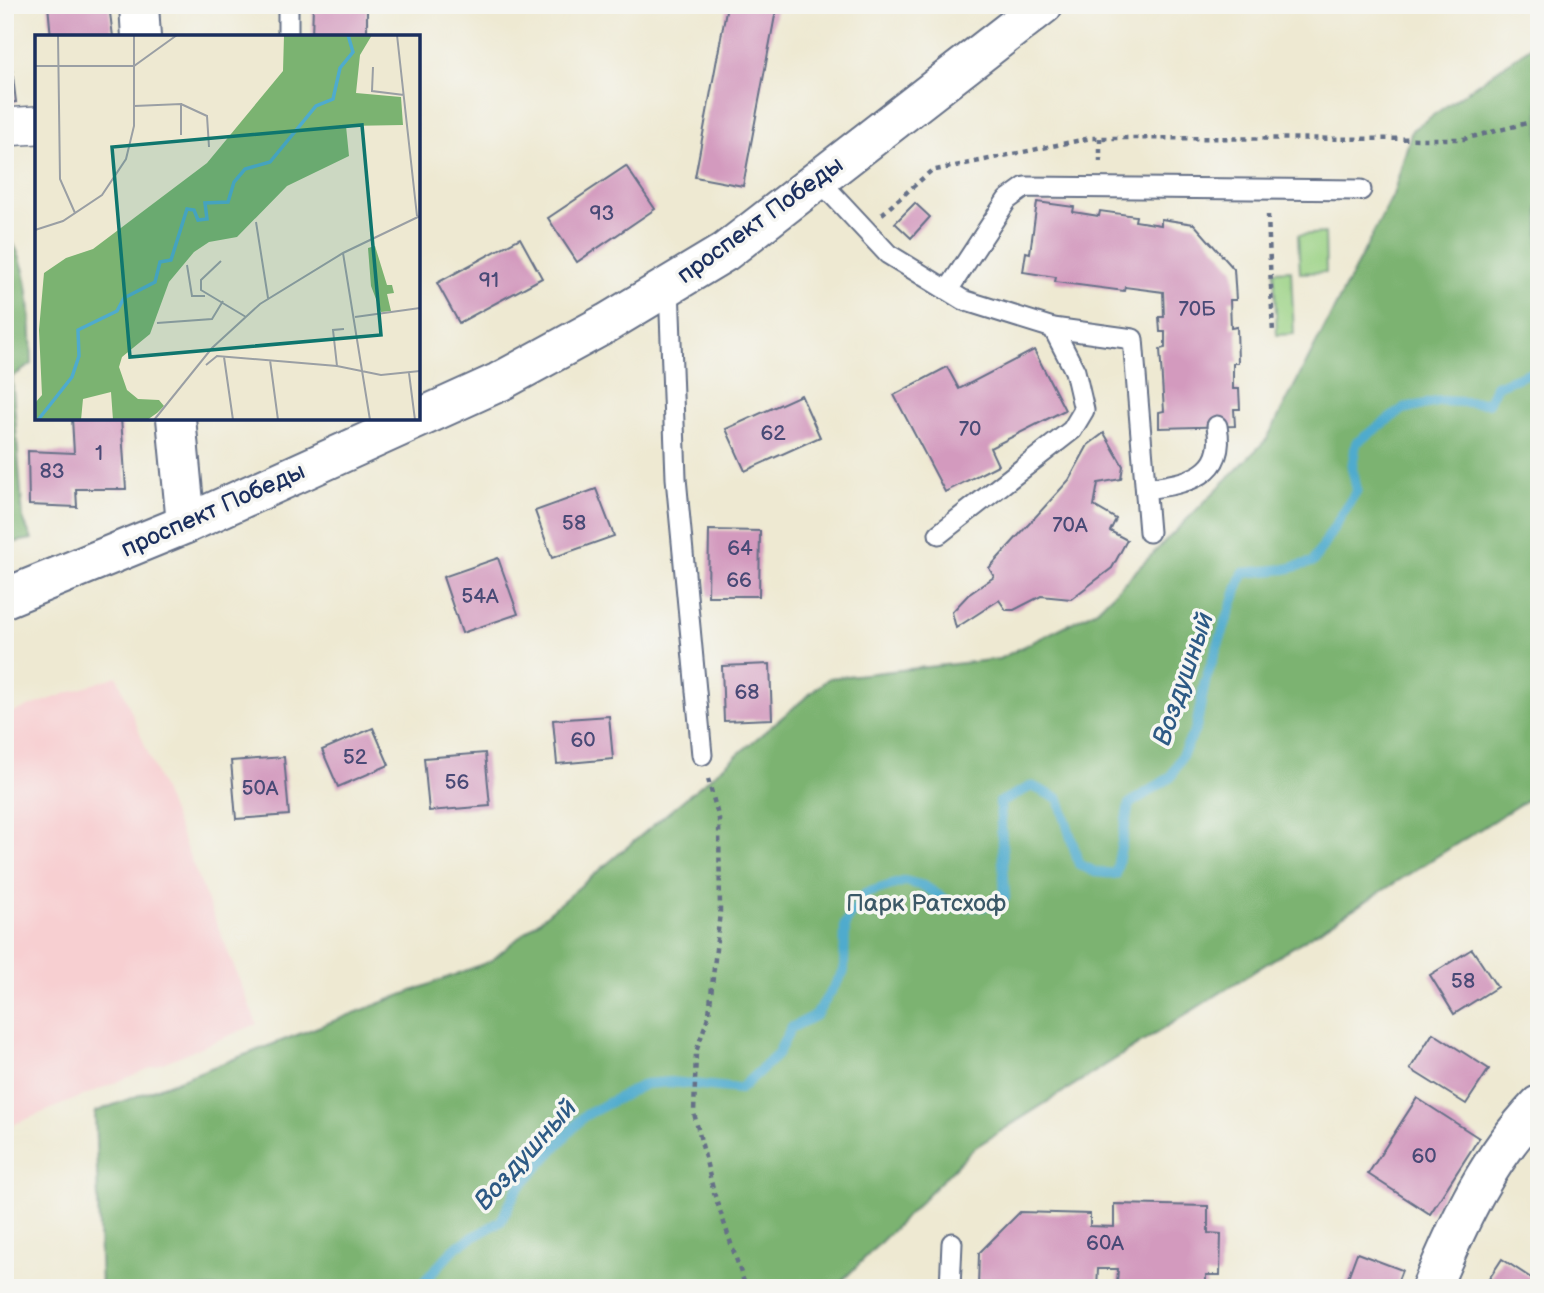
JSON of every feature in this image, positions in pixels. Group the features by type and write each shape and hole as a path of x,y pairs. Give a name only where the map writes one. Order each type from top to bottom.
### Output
{"main road":[{"path":"139,5 142,35"},
{"path":"988,49 994,5"},
{"name":"проспект Победы","path":"420,418 499,382 725,252 1043,5"},
{"path":"176,420 186,524"},
{"name":"проспект Победы","path":"5,598 186,524 415,420"},
{"path":"1431,1288 1463,1211 1517,1129 1539,1105"}],"street":[{"path":"5,127 35,125"}],"lane":[{"path":"288,5 288,35"},
{"path":"817,179 888,254 964,300 1053,328 1133,339 1149,532"},
{"path":"947,290 1007,200 1025,187 1361,190"},
{"path":"668,286 676,478 702,755"},
{"path":"939,534 1072,430 1084,410 1075,371 1053,328"},
{"path":"1146,489 1198,477 1214,460 1219,437 1217,426"},
{"path":"950,1288 952,1243"}],"path":[{"path":"864,230 931,171 1091,138 1464,139 1539,120"},
{"path":"1268,189 1273,334"},
{"path":"702,755 719,819 720,912 709,1014 696,1052 694,1113 713,1193 746,1288"}],"shaded area":[{"path":"117,676 257,1024 15,1124 5,1131 5,715"}],"green space":[{"name":"Парк Ратсхоф","path":"1539,41 1539,792 974,1148 835,1288 101,1288 95,1112 491,961 829,678 999,659 1097,610 1267,439 1393,195 1412,130"},
{"path":"5,230 21,260 30,312 32,364 12,377 23,519 32,539 5,544"},
{"path":"1325,233 1326,272 1300,273 1298,235"},
{"path":"1291,270 1294,334 1277,335 1274,271"}],"building":[{"path":"48,5 109,5 113,35 51,35"},
{"path":"313,5 367,5 367,35 312,35"},
{"path":"727,5 777,5 743,186 695,177"},
{"path":"5,52 10,52 16,102 5,103"},
{"path":"626,166 655,209 577,262 548,218"},
{"path":"1037,202 1074,207 1073,212 1099,216 1100,211 1136,216 1135,221 1161,225 1161,219 1194,224 1234,269 1236,300 1230,300 1231,328 1237,327 1238,363 1233,363 1233,389 1239,389 1240,409 1234,409 1235,426 1159,428 1159,412 1164,411 1160,349 1165,348 1165,332 1160,332 1159,317 1164,317 1163,292 1125,287 1124,291 1055,282 1056,277 1023,272 1026,252 1030,253"},
{"path":"915,203 930,217 911,238 895,223"},
{"path":"520,238 542,278 459,323 437,283"},
{"path":"1034,350 1065,410 990,448 998,465 945,492 894,395 947,367 959,389"},
{"path":"801,395 820,437 745,471 726,429"},
{"path":"72,420 121,420 126,489 76,489 77,507 29,505 28,451 74,453"},
{"path":"1104,433 1123,466 1121,479 1098,483 1094,506 1116,519 1110,531 1127,540 1112,568 1071,599 1041,596 1014,610 1006,610 999,600 956,628 952,612 968,595 994,577 989,568 1069,480 1088,445"},
{"path":"596,489 614,536 552,558 535,511"},
{"path":"709,530 760,531 759,596 708,596"},
{"path":"498,558 518,614 462,633 443,577"},
{"path":"770,664 772,719 724,721 722,666"},
{"path":"609,716 613,759 557,764 553,720"},
{"path":"373,728 389,765 338,787 322,750"},
{"path":"485,753 490,806 429,811 424,758"},
{"path":"284,757 289,815 236,819 231,761"},
{"path":"1472,949 1497,987 1454,1014 1430,975"},
{"path":"1433,1033 1489,1069 1466,1104 1410,1069"},
{"path":"1417,1098 1479,1138 1430,1214 1368,1174"},
{"path":"1114,1204 1208,1206 1208,1233 1221,1234 1220,1275 1206,1275 1206,1287 1117,1284 1118,1269 1098,1269 1097,1288 978,1288 979,1253 1020,1212 1090,1214 1090,1226 1114,1227"},
{"path":"1357,1253 1402,1270 1395,1288 1344,1288"},
{"path":"1502,1259 1534,1280 1529,1288 1483,1288"}],"waterway":[{"name":"Воздушный","path":"418,1288 456,1247 501,1221 516,1191 584,1116 645,1084 671,1082 740,1089 777,1055 791,1028 816,1015 844,971 845,924 866,893 905,881 924,886 955,906 984,906 1005,898 1000,802 1032,786 1059,799 1079,864 1095,872 1116,874 1129,804 1171,777 1196,728 1205,682 1243,573 1286,569 1313,562 1357,490 1352,468 1356,443 1403,409 1441,401 1488,403 1496,386 1539,369"}]}
